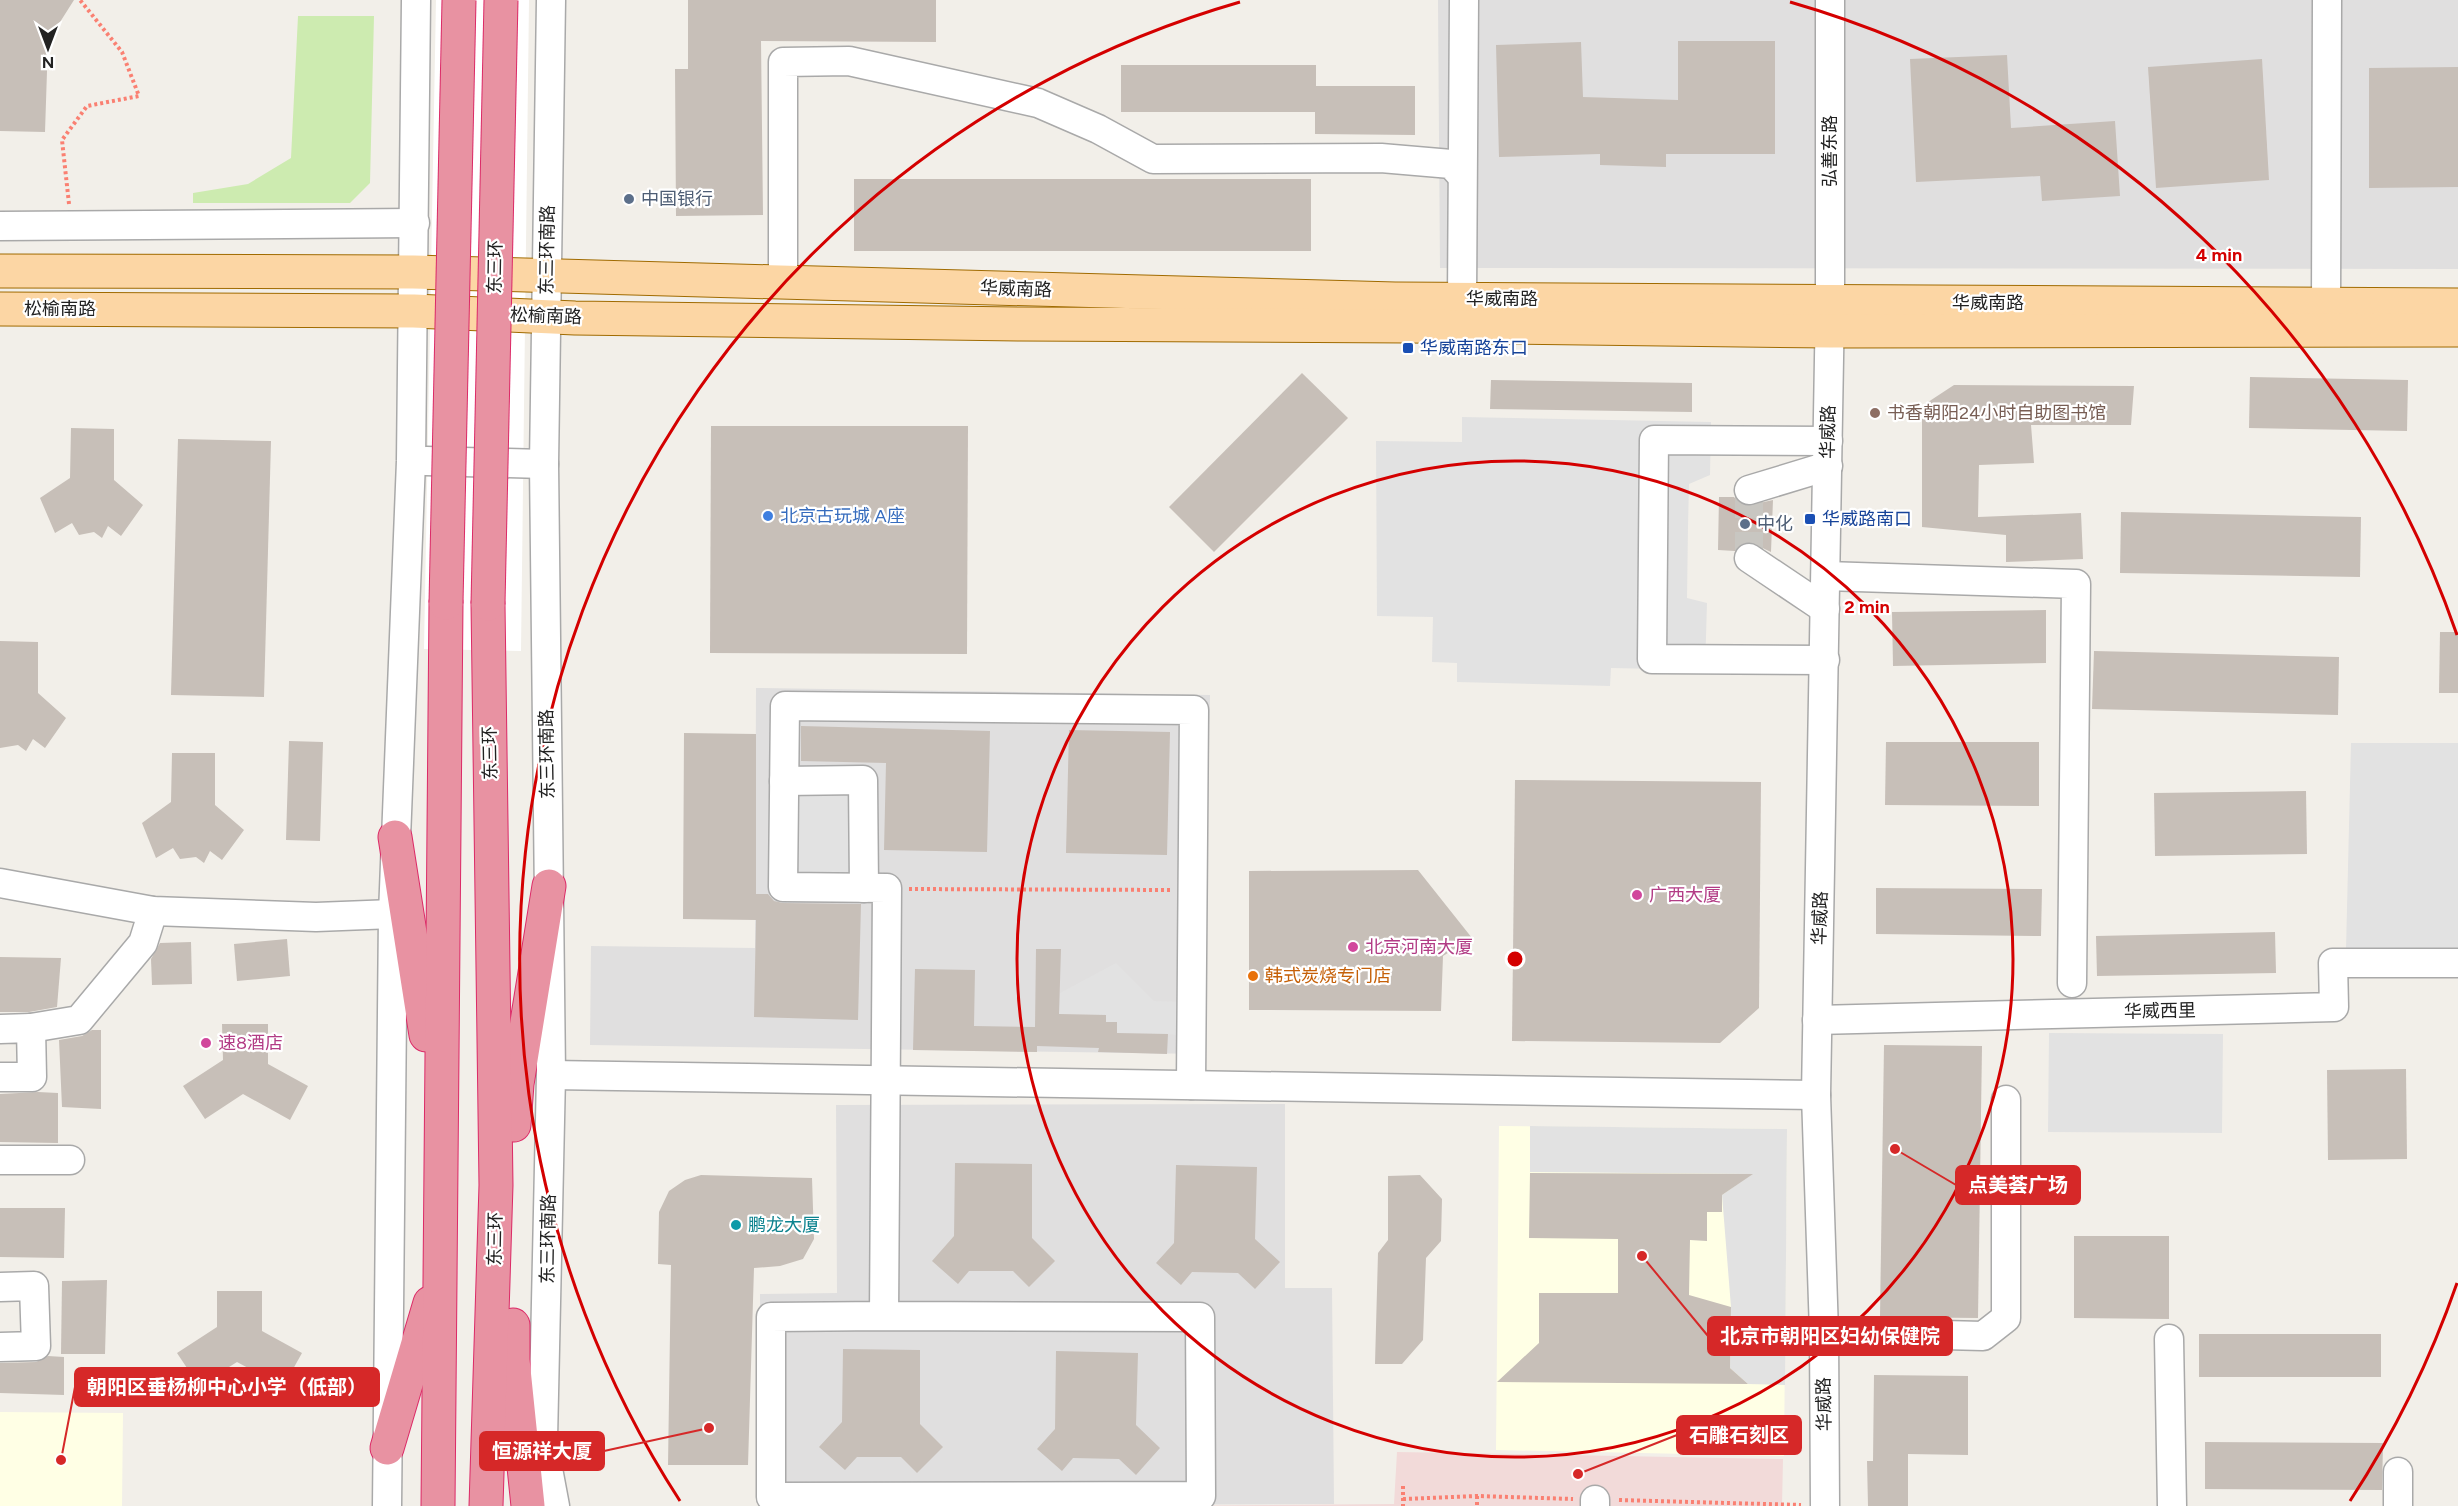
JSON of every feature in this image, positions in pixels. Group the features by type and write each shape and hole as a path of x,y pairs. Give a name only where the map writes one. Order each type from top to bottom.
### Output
{"highway":[{"path":"438,1506 442,1264 440,1128 446,603 459,0"},
{"name":"东三环","path":"486,1506 496,1185 488,604 501,0"},
{"path":"395,837 440,1128"},
{"path":"496,1185 515,1121 518,1084 549,886"},
{"path":"495,1259 512,1298 513,1360 529,1506"},
{"path":"387,1448 442,1264"}],"main road":[{"path":"0,271 414,272"},
{"name":"华威南路","path":"414,272 1330,298 1462,299 1830,316 2458,330"},
{"name":"华威南路","path":"1021,324 1409,326 2326,305 2458,305"},
{"name":"松榆南路","path":"0,309 414,311 546,316 1021,324"}],"street":[{"path":"387,1506 393,914 411,461 416,0"},
{"name":"东三环南路","path":"529,1506 543,1439 551,1075 544,464 551,0"},
{"path":"1462,299 1464,0"},
{"name":"弘善东路","path":"1830,0 1830,316"},
{"path":"2326,305 2328,0"},
{"path":"783,283 783,62 849,62 1038,103 1098,129 1153,159 1381,158 1451,164 1462,176"},
{"path":"0,226 415,222"},
{"name":"华威路","path":"1825,1506 1824,1332 1815,1095 1830,316"},
{"path":"1825,660 1652,659 1654,440 1828,453"},
{"path":"1749,490 1828,453"},
{"path":"411,461 544,464"},
{"path":"1749,558 1825,609"},
{"path":"1826,576 2076,584 2072,983"},
{"path":"875,888 783,887 785,706 1194,710 1191,1085"},
{"path":"784,781 862,780 875,888 885,1080 884,1316"},
{"path":"0,883 153,911 316,917 393,914"},
{"path":"0,1029 31,1028 79,1020 143,943 153,911"},
{"name":"华威西里","path":"1817,1020 2334,1007 2333,963 2458,963"},
{"path":"0,1077 32,1077 31,1028"},
{"path":"551,1075 1815,1095"},
{"path":"1824,1332 1983,1336 2006,1318 2006,1100"},
{"path":"0,1160 70,1160"},
{"path":"0,1287 34,1286 36,1346 0,1347"},
{"path":"884,1316 1200,1317 1201,1496 771,1497 771,1317 884,1316"},
{"path":"2169,1339 2172,1506"},
{"path":"543,1439 555,1506"},
{"path":"369,1506 387,1448"},
{"path":"2398,1472 2398,1506"}],"path":[{"path":"71,225 62,140 87,106 139,96 122,52 80,0"},
{"path":"875,888 1192,891"},
{"path":"1402,1486 1403,1506"},
{"path":"1477,1496 1477,1506"}],"shaded area":[{"path":"1438,0 2458,0 2458,269 1440,268"},
{"path":"1462,417 1711,422 1710,475 1689,484 1687,598 1707,603 1705,670 1611,668 1610,686 1457,682 1457,663 1432,662 1433,617 1377,616 1376,441 1462,442"},
{"path":"756,688 1210,695 1204,1054 590,1045 591,946 755,948"},
{"path":"2351,743 2458,743 2458,951 2346,950"},
{"path":"863,780 864,888 783,887 784,781"},
{"path":"1116,963 1154,1001 1191,1002 1191,1035 1117,1033 1117,1022 1106,1022 1106,1015 1059,1014 1060,993"},
{"path":"2049,1033 2223,1034 2222,1133 2048,1132"},
{"path":"1285,1104 1285,1288 1332,1288 1334,1504 761,1506 760,1294 837,1293 836,1105"},
{"path":"1499,1126 1787,1129 1784,1456 1496,1450"},
{"path":"1530,1126 1787,1129 1785,1385 1748,1384 1730,1368 1731,1307 1722,1195 1752,1174 1530,1172"},
{"path":"0,1412 123,1413 122,1506 0,1506"},
{"path":"1397,1452 1783,1459 1782,1506 1163,1506 1394,1504"}],"green space":[{"path":"298,16 374,16 370,183 350,203 193,203 193,193 248,184 291,158"}],"pier":[{"path":"436,0 529,0 521,651 424,649"}],"building":[{"path":"0,0 74,0 48,41 45,132 0,131"},
{"path":"688,0 936,0 936,42 761,41 763,215 676,216 675,69 688,69"},
{"path":"1678,41 1775,41 1775,154 1666,154 1666,167 1600,165 1600,154 1499,157 1496,45 1581,42 1583,97 1678,100"},
{"path":"2007,55 2011,128 2115,121 2120,196 2042,201 2040,176 1916,182 1910,59"},
{"path":"2262,59 2269,180 2156,188 2148,67"},
{"path":"1121,65 1316,65 1316,86 1415,86 1415,135 1315,134 1315,112 1121,112"},
{"path":"2458,67 2458,187 2369,188 2369,68"},
{"path":"854,179 1311,179 1311,251 854,251"},
{"path":"1302,373 1348,418 1214,552 1169,507"},
{"path":"2250,377 2408,380 2407,431 2249,428"},
{"path":"1491,380 1692,383 1692,412 1490,409"},
{"path":"1954,385 2134,386 2131,425 2031,425 2034,463 1979,465 1978,517 2081,513 2083,559 2006,562 2006,535 1922,527 1922,406"},
{"path":"711,426 968,426 967,654 710,653"},
{"path":"71,428 114,429 114,480 143,505 121,536 108,526 102,538 94,532 79,535 72,523 55,533 40,498 70,478"},
{"path":"178,439 271,441 264,697 171,695"},
{"name":"中化","path":"1719,497 1734,497 1746,506 1773,500 1771,552 1750,542 1741,544 1735,551 1718,550"},
{"path":"2121,512 2361,517 2360,577 2120,573"},
{"path":"2046,610 2046,663 1893,666 1892,612"},
{"path":"2440,632 2458,632 2458,693 2439,693"},
{"path":"0,641 38,642 38,693 66,718 45,748 33,739 26,751 18,745 0,748"},
{"path":"2094,651 2339,657 2338,715 2092,709"},
{"path":"801,726 990,731 987,852 884,850 886,763 801,761"},
{"path":"1069,730 1170,732 1167,855 1066,853"},
{"path":"684,733 756,734 756,894 768,894 774,901 783,903 861,904 858,1020 754,1017 756,920 683,919"},
{"path":"289,741 323,742 320,841 286,840"},
{"path":"1886,742 2039,742 2039,806 1885,805"},
{"path":"172,753 215,753 215,805 244,830 222,860 210,851 204,863 196,857 180,859 173,848 156,858 142,823 171,802"},
{"name":"广西大厦","path":"1515,780 1761,782 1759,1008 1720,1043 1512,1041"},
{"path":"2306,791 2307,854 2155,856 2154,793"},
{"name":"北京河南大厦","path":"1418,870 1472,938 1443,956 1441,1011 1249,1010 1249,871"},
{"path":"1876,888 2042,889 2041,936 1876,934"},
{"path":"2275,932 2276,973 2097,976 2096,936"},
{"path":"287,939 290,976 237,981 234,944"},
{"path":"191,942 192,984 152,985 151,959 160,943"},
{"path":"1036,949 1061,949 1059,1014 1106,1015 1106,1022 1117,1022 1117,1033 1168,1034 1167,1054 1098,1052 1099,1048 1037,1046 1037,1052 913,1050 915,969 975,970 974,1026 1035,1027"},
{"path":"0,957 61,958 57,1007 29,1012 0,1012"},
{"path":"222,1024 268,1024 268,1064 308,1086 290,1120 243,1094 205,1119 183,1086 223,1060"},
{"path":"92,1030 101,1030 101,1109 62,1107 59,1040 82,1036"},
{"path":"1884,1045 1982,1046 1978,1318 1880,1317"},
{"path":"2406,1069 2407,1159 2328,1160 2327,1070"},
{"path":"58,1093 58,1143 0,1142 0,1094"},
{"path":"955,1163 1032,1164 1032,1238 1055,1261 1029,1287 1013,1271 969,1271 958,1284 932,1261 954,1236"},
{"path":"1176,1165 1257,1167 1255,1239 1280,1262 1255,1289 1238,1273 1192,1272 1181,1285 1156,1263 1174,1243"},
{"path":"1530,1173 1753,1174 1722,1195 1722,1212 1707,1212 1707,1241 1690,1240 1689,1295 1731,1307 1730,1368 1748,1384 1497,1382 1539,1343 1539,1293 1618,1293 1618,1239 1529,1238"},
{"path":"701,1175 812,1178 814,1239 803,1259 780,1266 754,1268 748,1465 668,1465 671,1265 658,1264 659,1212 669,1191 685,1180"},
{"path":"1420,1175 1442,1199 1441,1241 1426,1258 1423,1340 1402,1364 1375,1364 1378,1253 1388,1240 1388,1176"},
{"path":"0,1208 65,1208 64,1258 0,1257"},
{"path":"2074,1236 2169,1236 2169,1319 2074,1318"},
{"path":"107,1280 105,1354 61,1354 62,1281"},
{"path":"217,1291 262,1291 262,1331 302,1353 283,1387 237,1362 199,1386 177,1353 217,1327"},
{"path":"2199,1334 2381,1334 2381,1377 2199,1377"},
{"path":"843,1349 920,1350 920,1424 943,1447 917,1473 901,1457 857,1457 845,1470 819,1447 842,1422"},
{"path":"1056,1351 1138,1353 1136,1425 1160,1448 1136,1475 1119,1459 1073,1458 1062,1471 1037,1449 1055,1429"},
{"path":"48,1356 64,1357 64,1395 0,1393 0,1363 36,1362"},
{"path":"1874,1375 1968,1376 1968,1455 1908,1454 1908,1506 1868,1506 1867,1461 1873,1461"},
{"path":"2205,1442 2383,1443 2382,1490 2205,1489"}],"tunnel":[{"path":"1749,490 1749,558"}],"place":[{"name":"中国银行","path":"629,199"},
{"name":"华威南路东口","path":"1408,348"},
{"name":"书香朝阳24小时自助图书馆","path":"1875,413"},
{"name":"北京古玩城 A座","path":"768,516"},
{"name":"华威路南口","path":"1810,519"},
{"name":"中化","path":"1745,524"},
{"name":"广西大厦","path":"1637,895"},
{"name":"北京河南大厦","path":"1353,947"},
{"name":"韩式炭烧专门店","path":"1253,976"},
{"name":"速8酒店","path":"206,1043"},
{"name":"点美荟广场","path":"1895,1149"},
{"name":"鹏龙大厦","path":"736,1225"},
{"name":"北京市朝阳区妇幼保健院","path":"1642,1256"},
{"name":"恒源祥大厦","path":"709,1428"},
{"name":"朝阳区垂杨柳中心小学（低部）","path":"61,1460"},
{"name":"石雕石刻区","path":"1578,1474"}]}
